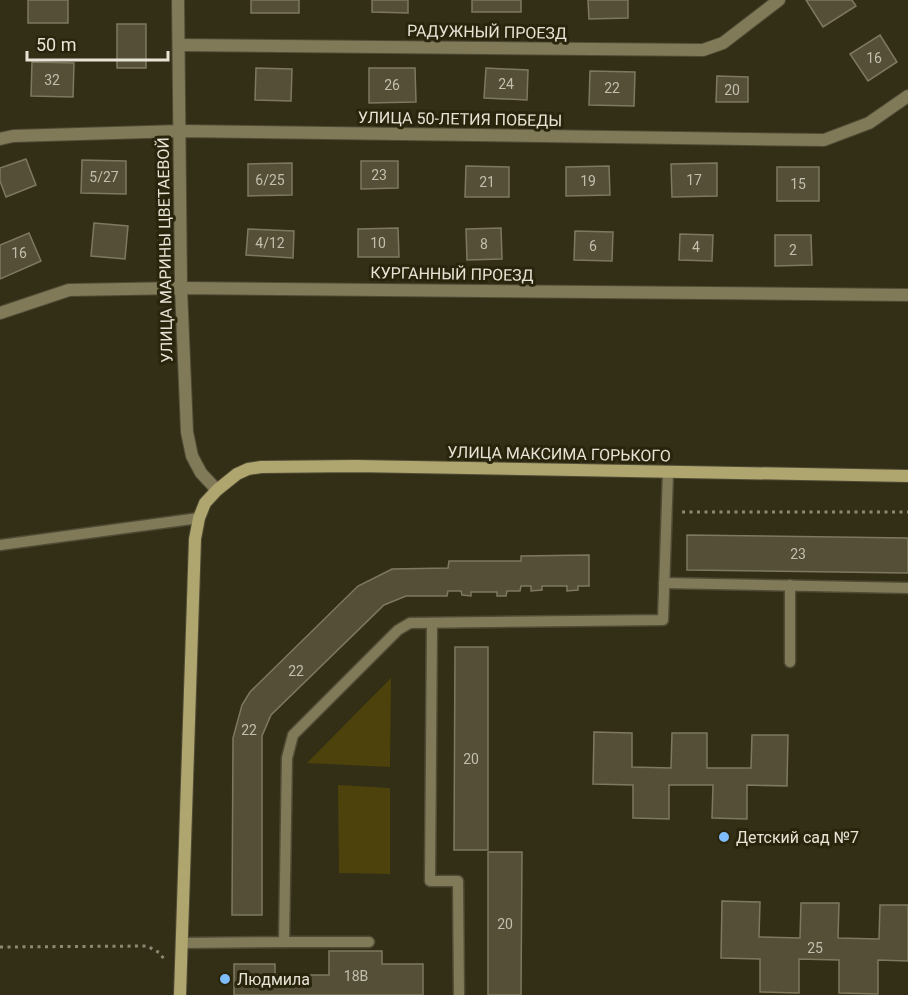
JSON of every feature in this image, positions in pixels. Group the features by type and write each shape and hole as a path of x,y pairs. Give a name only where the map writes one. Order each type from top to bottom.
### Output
{"main road":[{"name":"УЛИЦА МАКСИМА ГОРЬКОГО","path":"199,518 205,503 217,490 248,468 261,467 356,466 908,476"},
{"path":"180,995 195,550 199,518"}],"street":[{"name":"УЛИЦА МАРИНЫ ЦВЕТАЕВОЙ","path":"178,0 181,288 187,432 192,456 201,473 217,490"},
{"name":"РАДУЖНЫЙ ПРОЕЗД","path":"179,45 704,50 723,43 779,0"},
{"name":"УЛИЦА 50-ЛЕТИЯ ПОБЕДЫ","path":"0,139 13,136 180,131 824,140 869,123 908,96"},
{"name":"КУРГАННЫЙ ПРОЕЗД","path":"0,313 69,290 181,288 908,295"}],"lane":[{"path":"284,942 287,758 293,735 398,630 410,623 663,620 668,473"},
{"path":"0,545 199,518"},
{"path":"664,583 908,588"},
{"path":"790,585 790,662"},
{"path":"432,623 430,880 458,880 459,995"},
{"path":"183,943 369,942"}],"path":[{"path":"666,512 908,512"},
{"path":"0,947 147,946 160,953 169,967 182,967"}],"shaded area":[{"path":"391,678 390,767 307,763"},
{"path":"338,785 390,788 390,874 339,873"}],"building":[{"path":"28,0 68,0 68,23 28,23"},
{"path":"251,0 299,0 299,13 251,13"},
{"path":"372,0 408,0 408,13 372,12"},
{"path":"472,0 521,0 521,12 472,12"},
{"path":"588,0 628,0 628,18 589,19"},
{"path":"806,0 852,0 856,6 823,27"},
{"path":"117,24 146,24 146,68 117,68"},
{"path":"880,35 897,62 868,81 850,54"},
{"path":"32,62 74,63 73,97 31,96"},
{"path":"256,68 292,69 291,101 255,100"},
{"path":"369,68 415,68 416,102 369,103"},
{"path":"486,68 528,70 527,100 484,98"},
{"path":"590,71 635,72 634,106 589,105"},
{"path":"717,76 748,77 748,102 716,102"},
{"path":"26,159 36,185 6,197 0,181 0,168"},
{"path":"82,160 126,161 126,194 81,193"},
{"path":"361,161 398,161 398,188 361,189"},
{"path":"292,163 292,195 248,196 248,164"},
{"path":"717,163 717,196 672,197 671,164"},
{"path":"466,166 509,167 509,197 465,197"},
{"path":"609,166 610,195 566,196 566,167"},
{"path":"777,167 819,167 819,201 777,201"},
{"path":"94,223 128,226 125,259 91,256"},
{"path":"398,228 399,257 358,257 358,229"},
{"path":"501,228 502,259 467,260 466,229"},
{"path":"248,229 294,231 293,258 246,255"},
{"path":"575,231 613,232 612,261 574,260"},
{"path":"29,233 41,261 0,279 0,245"},
{"path":"680,234 713,235 712,261 679,260"},
{"path":"775,235 811,235 812,265 775,266"},
{"path":"687,535 908,538 908,573 687,570"},
{"path":"589,555 589,586 578,586 578,590 567,591 567,586 542,586 542,590 531,591 531,586 521,586 520,591 507,591 506,596 497,596 497,592 471,592 471,596 462,595 461,591 448,591 447,596 406,596 384,605 271,715 262,736 262,915 232,915 233,738 242,705 250,692 358,586 392,569 448,568 449,561 521,561 521,556"},
{"path":"455,647 488,647 488,850 454,850"},
{"path":"594,732 632,733 632,767 671,768 672,733 707,733 707,768 751,768 752,735 788,735 787,786 747,785 747,819 712,818 713,785 669,785 669,819 633,818 633,785 593,784"},
{"path":"488,852 522,852 521,995 488,995"},
{"path":"722,901 760,902 759,937 800,938 801,903 839,903 838,938 879,939 880,905 908,905 908,961 878,960 878,994 839,993 839,960 799,959 799,993 760,992 760,959 721,958"},
{"path":"329,951 382,951 382,964 423,964 423,995 234,995 234,964 275,964 275,975 329,975"}],"place":[{"name":"Детский сад №7","path":"724,837"},
{"name":"Людмила","path":"225,979"}]}
